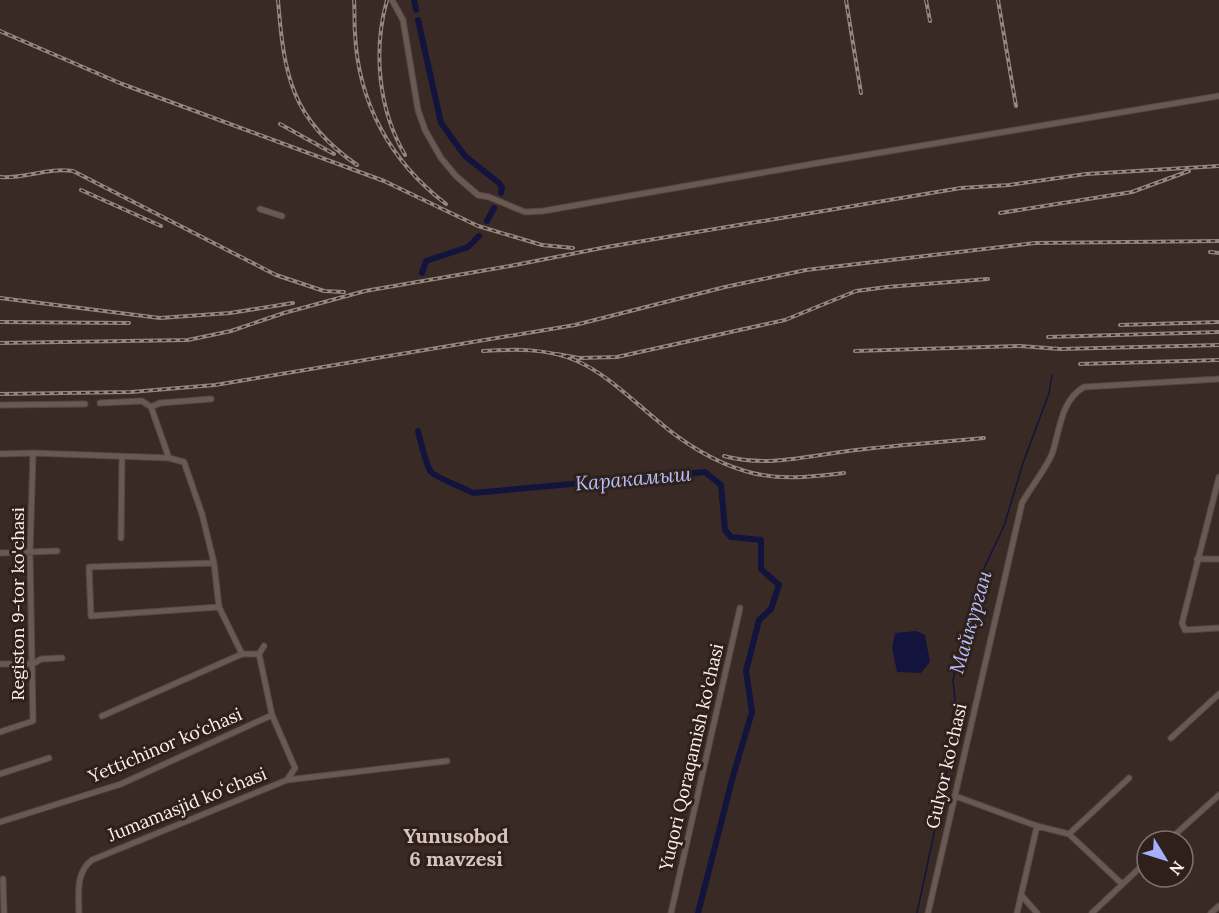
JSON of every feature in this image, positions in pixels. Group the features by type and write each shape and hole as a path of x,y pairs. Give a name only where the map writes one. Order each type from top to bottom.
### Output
{"street":[{"path":"392,0 403,20 418,110 425,130 441,158 456,176 478,195 489,197 525,212 543,212 1219,96"},
{"path":"260,209 282,216"},
{"name":"Gulyor ko'chasi","path":"928,913 1022,502 1051,455 1059,421 1074,395 1084,387 1219,379"},
{"path":"151,407 160,403 211,399"},
{"path":"100,403 142,401 151,407 169,458"},
{"path":"0,405 85,404"},
{"name":"Registon 9-tor ko'chasi","path":"0,732 33,721 30,553 33,453"},
{"path":"0,454 169,458 184,462 202,514 214,563 219,607 242,654"},
{"path":"121,538 122,457"},
{"path":"1219,477 1182,627 1185,630 1219,628"},
{"path":"0,553 57,551"},
{"path":"1197,559 1219,558"},
{"path":"214,563 89,567 91,616 219,607"},
{"name":"Yuqori Qoraqamish ko'chasi","path":"671,913 740,608"},
{"path":"102,716 242,654 259,654 264,646"},
{"name":"Jumamasjid koʻchasi","path":"79,913 80,876 84,866 92,860 287,780 296,768 272,715 259,654"},
{"path":"0,664 33,664 41,659 62,658"},
{"path":"1171,738 1219,694"},
{"name":"Yettichinor ko‘chasi","path":"0,822 121,784 272,715"},
{"path":"0,774 50,758"},
{"path":"287,780 447,761"},
{"path":"1069,834 1129,778"},
{"path":"1181,829 1219,795"},
{"path":"955,796 1037,826 1069,834 1122,884"},
{"path":"1017,913 1037,826"},
{"path":"1092,913 1135,872"},
{"path":"3,879 3,910"},
{"path":"1022,896 1038,913"},
{"path":"1212,913 1219,906"}],"shaded area":[{"path":"916,631 925,635 930,662 921,673 897,672 892,648 895,633"}],"waterway":[{"name":"Каракамыш","path":"414,0 416,10"},
{"name":"Каракамыш","path":"418,20 441,123 465,156 499,183 502,187 501,193"},
{"name":"Каракамыш","path":"487,221 494,208"},
{"name":"Каракамыш","path":"422,273 426,261 468,247 479,236"},
{"name":"Майкурган","path":"917,913 946,778 955,698 953,681 963,631 978,581 1004,526 1022,466 1049,393 1052,375"},
{"name":"Каракамыш","path":"418,431 431,472 473,493 705,472 721,485 725,530 731,537 761,540 761,569 779,585 771,609 759,620 746,671 752,712 698,913"}],"railway":[{"path":"278,0 288,73 295,93 318,130 335,148 357,165"},
{"path":"354,0 358,59 371,107 394,150 426,187 446,204"},
{"path":"387,0 380,39 381,79 389,118 405,155"},
{"path":"846,0 861,93"},
{"path":"926,0 930,21"},
{"path":"998,0 1016,106"},
{"path":"0,31 122,84 384,181 478,226 542,245 573,248"},
{"path":"280,124 334,154"},
{"path":"0,343 188,340 231,331 284,313 365,291 607,247 961,188 1009,185 1086,174 1219,166"},
{"path":"0,177 73,171 276,275 324,291 344,292"},
{"path":"1000,213 1132,192 1189,171"},
{"path":"81,190 161,226"},
{"path":"0,394 131,392 215,385 575,325 725,287 806,270 1035,243 1219,241"},
{"path":"1210,252 1219,253"},
{"path":"557,354 579,358 617,357 785,320 856,291 988,279"},
{"path":"0,298 160,318 230,313 293,303"},
{"path":"0,322 129,323"},
{"path":"1120,325 1219,322"},
{"path":"1048,337 1219,332"},
{"path":"855,351 1020,346 1060,349 1219,345"},
{"path":"483,351 543,352 577,361 609,381 688,444 733,467 757,474 782,477 844,473"},
{"path":"1080,364 1219,360"},
{"path":"724,456 774,461 872,448 984,438"}],"district":[{"name":"Yunusobod 6 mavzesi","path":"456,846"}]}
